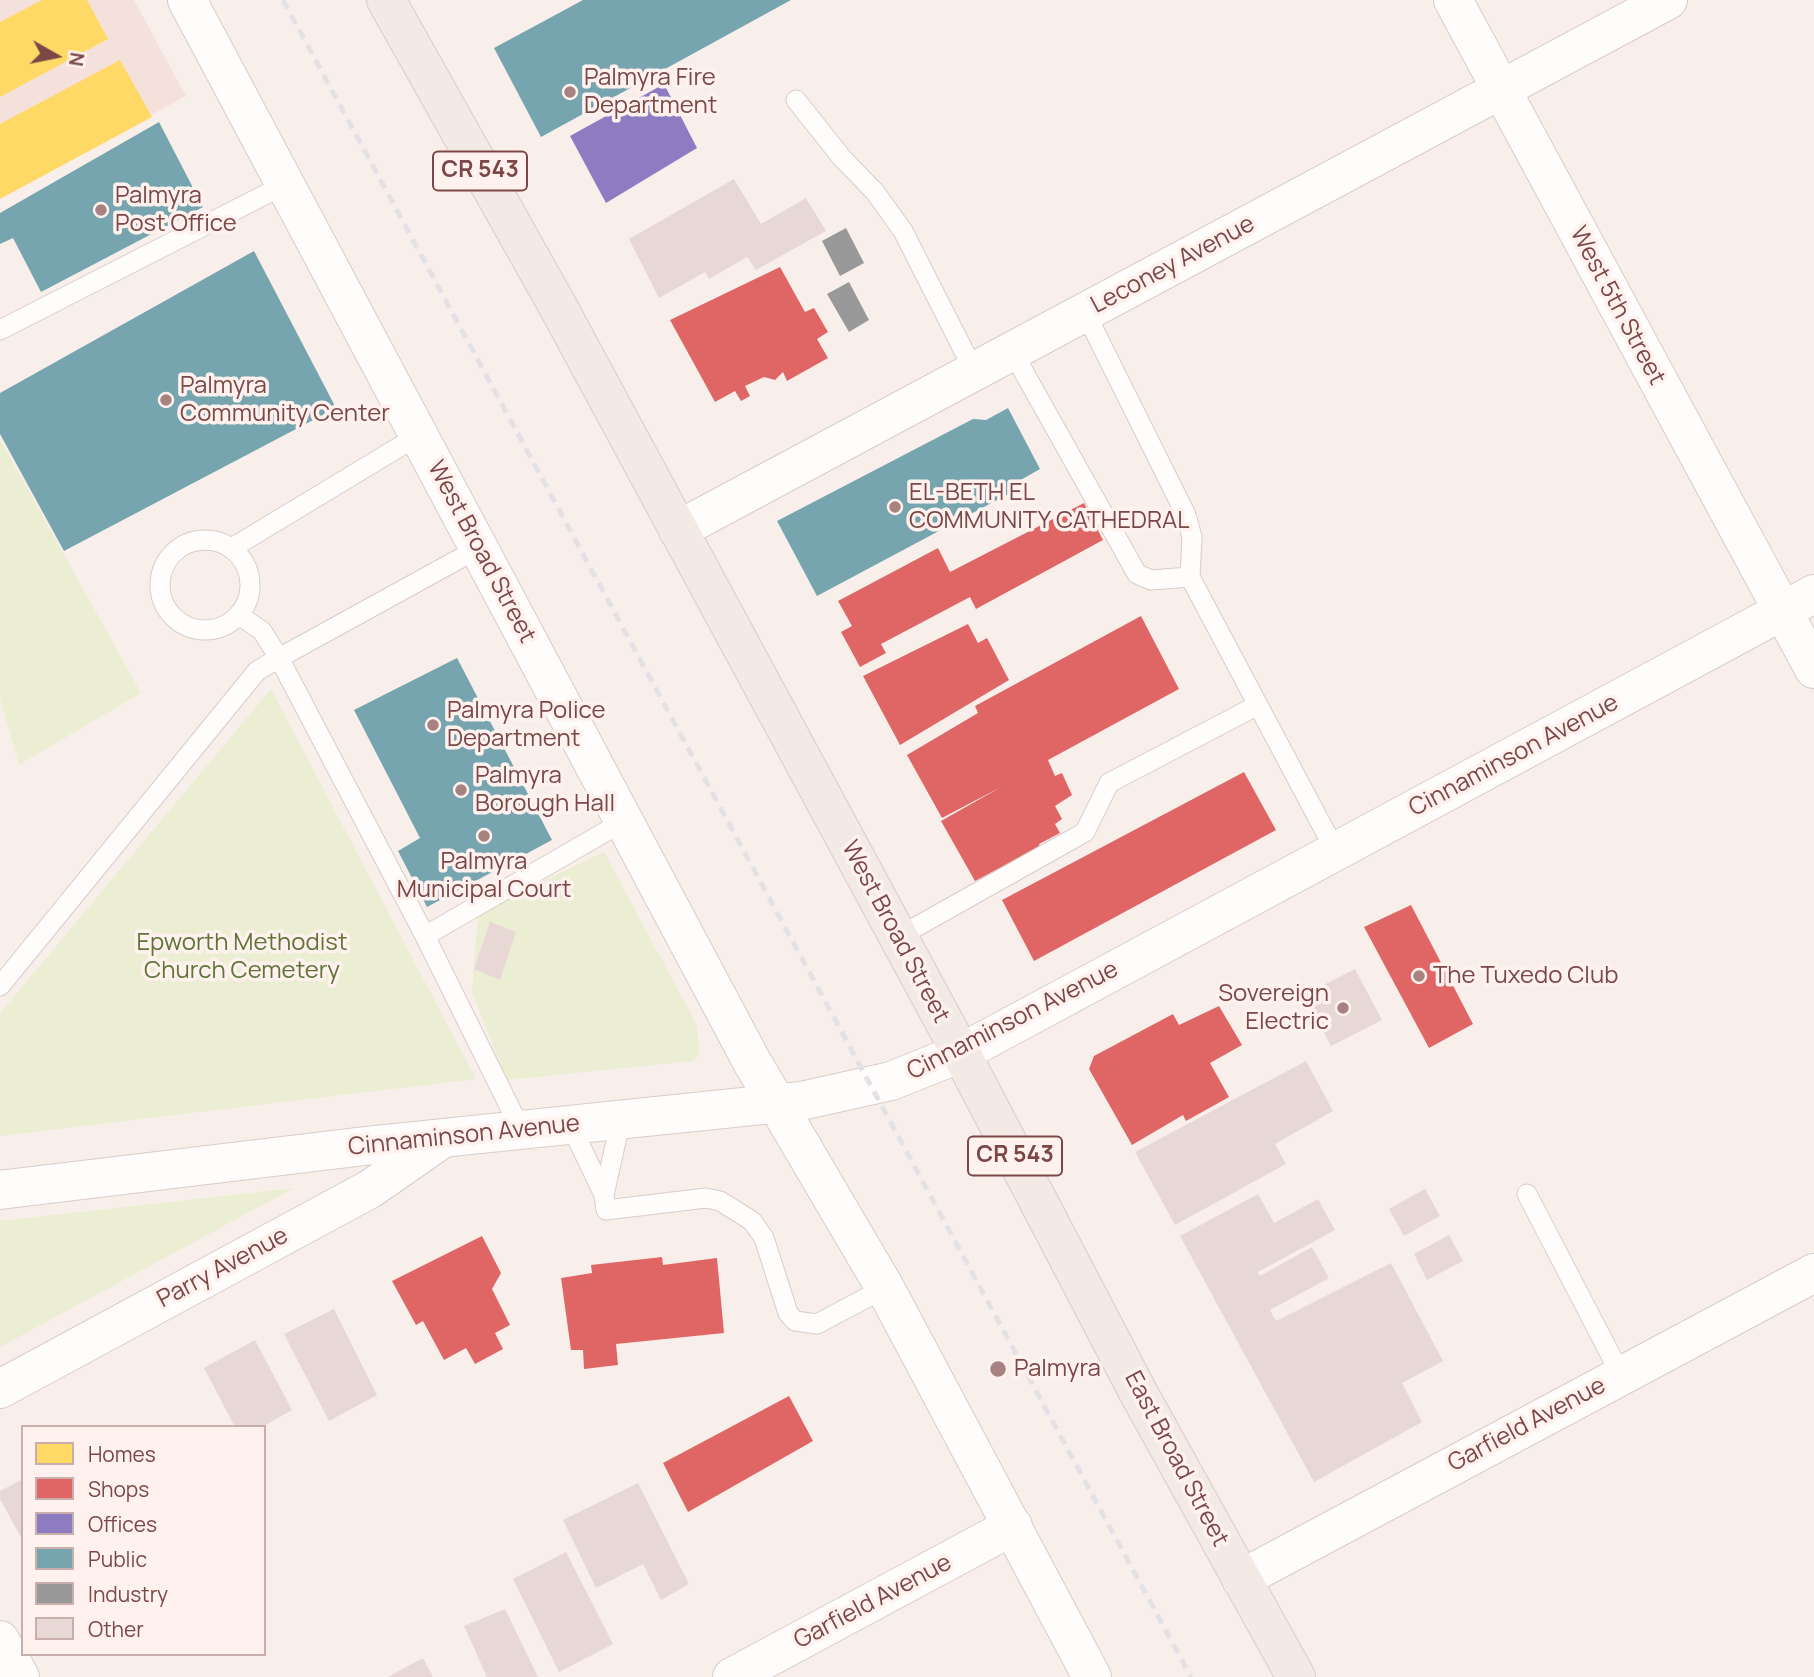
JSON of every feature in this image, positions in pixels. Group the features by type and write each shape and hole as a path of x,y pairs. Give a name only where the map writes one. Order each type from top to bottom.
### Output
{"main road":[{"name":"West Broad Street","path":"386,0 678,530 961,1053"},
{"name":"East Broad Street","path":"961,1053 1138,1392 1296,1677"}],"street":[{"name":"West Broad Street","path":"187,0 775,1104"},
{"name":"West 5th Street","path":"1453,0 1501,90 1798,603 1814,669"},
{"name":"Leconey Avenue","path":"678,530 1668,0"},
{"name":"Cinnaminson Avenue","path":"0,1190 521,1130 775,1104 870,1087 961,1053 1798,603"},
{"path":"775,1104 885,1289 1092,1677"},
{"name":"Parry Avenue","path":"0,1389 370,1189 442,1139"},
{"name":"Garfield Avenue","path":"1241,1579 1814,1273"},
{"name":"Garfield Avenue","path":"732,1677 1013,1526"},
{"path":"0,1640 20,1677"}],"lane":[{"path":"796,100 833,148 875,192 903,231 974,371"},
{"path":"0,330 286,184"},
{"path":"1084,312 1186,515 1192,537 1190,577 1336,852"},
{"path":"1012,351 1138,574 1152,580 1190,577"},
{"path":"232,548 419,435"},
{"path":"204,540 218,541 232,548 243,559 251,587 248,602 239,615 221,627 199,630 173,617 164,604 160,590 166,561 176,550 204,540"},
{"path":"0,986 257,671 479,548"},
{"path":"239,615 262,631 279,658 425,936 521,1130"},
{"path":"898,937 1085,832 1109,783 1258,705"},
{"path":"425,936 624,821"},
{"path":"604,1195 621,1119"},
{"path":"570,1125 604,1195 606,1210 706,1198 732,1208 752,1221 764,1238 788,1314 794,1321 817,1324 885,1289"},
{"path":"1527,1194 1621,1375"}],"shaded area":[{"path":"0,0 134,0 186,96 0,198"}],"green space":[{"path":"0,439 141,693 19,765 0,699"},
{"name":"Epworth Methodist Church Cemetery","path":"271,689 476,1079 0,1136 0,1013"},
{"path":"604,852 697,1025 699,1052 694,1061 507,1080 472,993 478,912"},
{"path":"294,1188 0,1347 0,1221"}],"building: Homes":[{"path":"42,0 87,0 108,39 0,97 0,22"},
{"path":"120,60 152,117 0,199 0,124"}],"building: Shops":[{"path":"780,267 805,312 814,308 828,332 817,339 828,358 787,381 783,372 775,380 764,377 745,386 750,396 741,401 735,391 715,402 670,320"},
{"path":"1084,503 1103,540 976,609 970,597 881,644 886,653 860,667 841,632 852,626 838,601 938,548 950,572"},
{"path":"1141,616 1179,689 1048,760 1055,776 1062,773 1072,795 1055,806 1062,819 1055,824 1060,833 1039,844 1040,847 975,881 941,821 1001,787 942,818 907,755 978,713 975,706"},
{"path":"968,624 978,643 987,638 1009,680 900,745 863,676"},
{"path":"1244,772 1276,830 1034,961 1002,900"},
{"name":"The Tuxedo Club","path":"1411,905 1473,1024 1429,1048 1364,927"},
{"path":"1219,1006 1242,1045 1210,1063 1229,1097 1186,1121 1183,1115 1132,1145 1089,1069 1094,1056 1173,1014 1179,1025"},
{"path":"482,1236 501,1273 492,1289 510,1325 495,1333 503,1349 475,1364 466,1348 444,1360 423,1321 416,1325 392,1281"},
{"path":"662,1257 663,1265 717,1258 724,1333 616,1344 618,1365 584,1369 583,1350 571,1350 561,1278 592,1273 591,1265"},
{"path":"789,1396 813,1441 688,1512 663,1463"}],"building: Offices":[{"path":"664,84 697,148 606,203 570,136"}],"building: Public":[{"name":"Palmyra Fire Department","path":"583,0 791,0 541,137 494,48"},
{"name":"Palmyra Post Office","path":"159,122 203,207 41,292 13,238 0,244 0,213"},
{"name":"Palmyra Community Center","path":"254,251 336,408 64,551 0,434 0,393"},
{"name":"EL-BETH EL COMMUNITY CATHEDRAL","path":"1008,408 1040,469 1019,481 1012,492 817,596 777,521 973,419 986,420"},
{"name":"Palmyra Borough Hall","path":"457,658 552,840 427,907 398,851 420,838 354,710"}],"building: Industry":[{"path":"846,228 864,263 840,276 822,241"},
{"path":"849,282 869,320 849,332 827,294"}],"building: Other":[{"path":"734,179 761,224 806,198 826,231 756,270 747,257 709,279 705,272 659,298 629,239"},
{"path":"490,922 516,932 500,980 474,969"},
{"name":"Sovereign Electric","path":"1355,969 1382,1020 1331,1046 1304,995"},
{"path":"1306,1061 1333,1111 1275,1144 1286,1164 1175,1225 1135,1152"},
{"path":"1425,1189 1440,1216 1404,1236 1389,1209"},
{"path":"1258,1194 1274,1223 1318,1199 1335,1230 1258,1272 1260,1276 1312,1247 1329,1278 1270,1310 1276,1321 1391,1263 1443,1361 1402,1383 1422,1422 1314,1482 1180,1236"},
{"path":"1449,1235 1463,1261 1427,1280 1414,1254"},
{"path":"334,1309 377,1395 329,1421 284,1334"},
{"path":"255,1340 292,1410 266,1425 234,1425 204,1368"},
{"path":"21,1480 21,1537 0,1499 0,1491"},
{"path":"638,1483 689,1584 661,1600 643,1564 596,1588 563,1520"},
{"path":"566,1552 613,1644 559,1672 513,1579"},
{"path":"505,1609 538,1677 487,1677 464,1626"},
{"path":"423,1658 433,1677 388,1677"}],"railway":[{"path":"283,0 1191,1677"}],"place":[{"name":"Palmyra Fire Department","path":"570,92"},
{"name":"Palmyra Post Office","path":"101,210"},
{"name":"Palmyra Community Center","path":"166,400"},
{"name":"EL-BETH EL COMMUNITY CATHEDRAL","path":"895,507"},
{"name":"Palmyra Police Department","path":"433,725"},
{"name":"Palmyra Borough Hall","path":"461,790"},
{"name":"Palmyra Municipal Court","path":"484,836"},
{"name":"The Tuxedo Club","path":"1419,976"},
{"name":"Sovereign Electric","path":"1343,1008"},
{"name":"Palmyra","path":"998,1369"}]}
